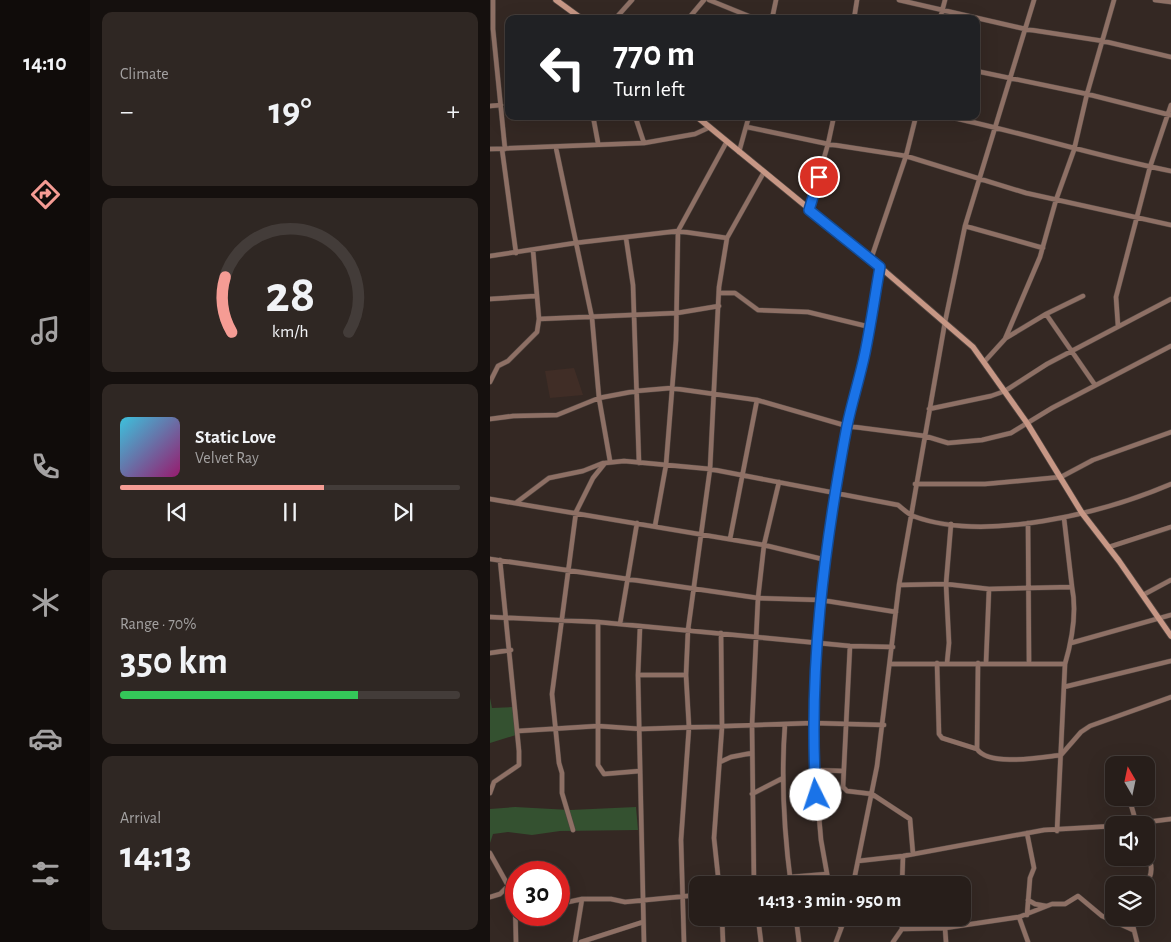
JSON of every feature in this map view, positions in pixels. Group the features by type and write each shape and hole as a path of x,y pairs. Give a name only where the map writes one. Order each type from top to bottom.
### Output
{"street":[{"path":"493,0 503,149 516,253"},
{"path":"556,0 576,15"},
{"path":"691,15 704,0"},
{"path":"709,0 743,14"},
{"path":"773,15 776,0"},
{"path":"855,15 857,0"},
{"path":"899,0 964,15"},
{"path":"941,15 945,0"},
{"path":"855,876 884,725 899,586 912,516 915,484 945,322 965,226 1034,0"},
{"path":"1005,339 1043,248 1056,200 1074,150 1087,94 1114,0"},
{"path":"1156,0 1171,2"},
{"path":"618,15 628,1"},
{"path":"980,19 1025,29 1102,41 1171,57"},
{"path":"490,66 496,65"},
{"path":"980,72 1087,94 1170,115"},
{"path":"490,106 501,105"},
{"path":"1118,326 1116,297 1150,167 1170,115 1171,105"},
{"path":"594,120 598,144"},
{"path":"635,120 644,143"},
{"path":"700,120 960,334 985,361 1027,423 1082,513 1109,547 1171,636"},
{"path":"739,152 748,120"},
{"path":"809,210 833,120"},
{"path":"871,259 906,156 915,120"},
{"path":"963,120 1074,150 1171,171"},
{"path":"747,126 828,144 906,156 1056,200 1171,225"},
{"path":"490,149 556,148 598,144 644,143 695,134 708,128"},
{"path":"655,526 666,465 677,313 678,231 726,143"},
{"path":"556,148 592,318 607,462"},
{"path":"684,942 681,831 689,727 686,675 688,630 710,469 719,293 727,238 764,172"},
{"path":"965,226 1043,248"},
{"path":"490,256 575,243 678,231 727,238"},
{"path":"626,238 633,285 639,463"},
{"path":"490,382 498,366 508,360 537,332 539,319 535,296 533,250"},
{"path":"802,876 827,874 814,770 813,723 816,642 826,560 847,426 870,327 880,267"},
{"path":"719,293 735,293 758,310 808,312 870,327"},
{"path":"490,299 535,296"},
{"path":"985,361 1005,339 1046,314 1083,296"},
{"path":"929,408 991,396 1005,391 1071,351 1171,298"},
{"path":"539,319 677,313 719,306"},
{"path":"1046,314 1095,385"},
{"path":"490,420 514,416 556,415 599,398 636,391 671,388 757,400 847,426 925,436 948,443 982,440 1011,433 1095,385 1171,346"},
{"path":"730,539 757,400"},
{"path":"915,484 985,484 1061,477 1093,460 1171,432"},
{"path":"573,830 562,790 562,773 552,694 560,620 576,512 592,478 607,462"},
{"path":"517,502 549,478 583,471 607,462 710,469 898,505 912,516 951,524 994,525 1064,518 1171,484"},
{"path":"754,876 752,725 758,598 764,545 779,482"},
{"path":"490,499 517,502 764,545 826,560"},
{"path":"1057,831 1065,664 1071,643 1074,598 1064,518"},
{"path":"620,624 637,523"},
{"path":"1028,523 1029,662"},
{"path":"947,663 946,584 951,524"},
{"path":"1109,547 1171,527"},
{"path":"490,559 758,598 821,600 896,612"},
{"path":"490,793 494,782 519,765 511,650 505,616 500,560"},
{"path":"1143,595 1171,580"},
{"path":"899,586 946,584 989,589 1072,587"},
{"path":"986,663 989,589"},
{"path":"1071,643 1160,620 1171,615"},
{"path":"490,617 505,616 598,622 850,646 893,647"},
{"path":"598,622 598,765 601,771 609,775 640,771"},
{"path":"640,627 638,674 641,729 640,771 644,942"},
{"path":"719,876 714,838 722,727 721,633"},
{"path":"850,646 842,784 845,790 872,794 910,819 913,854"},
{"path":"490,654 511,650"},
{"path":"1064,687 1171,661"},
{"path":"891,664 1029,662 1065,664"},
{"path":"937,663 939,734 942,738 977,750 982,755 1012,760 1060,755 1090,726 1171,697"},
{"path":"977,750 978,663"},
{"path":"638,674 686,675"},
{"path":"518,731 598,726 641,729 813,723 884,725"},
{"path":"785,724 783,778 790,876"},
{"path":"720,762 731,756 752,753"},
{"path":"814,770 843,771"},
{"path":"752,794 783,778"},
{"path":"1155,821 1171,819"},
{"path":"858,861 904,856 1027,833 1105,827"},
{"path":"1027,833 1034,862 1027,915"},
{"path":"490,853 505,878"},
{"path":"903,876 904,856"},
{"path":"490,897 500,894 505,889"},
{"path":"570,902 582,899 643,901 689,896"},
{"path":"1028,900 1039,906 1048,906 1065,904 1078,896 1102,916 1133,930"},
{"path":"575,942 582,899"},
{"path":"893,942 902,929 945,928 1019,918 1048,906"},
{"path":"1019,918 1028,942"},
{"path":"581,942 643,922"},
{"path":"516,926 516,942"},
{"path":"722,926 723,942"},
{"path":"759,926 761,942"},
{"path":"797,926 799,942"},
{"path":"836,942 842,926"},
{"path":"1132,926 1137,942"},
{"path":"945,928 946,942"}],"shaded area":[{"path":"574,368 583,395 550,398 545,371"}],"green space":[{"path":"490,698 492,708 513,707 516,735 490,743"},
{"path":"515,807 570,810 636,807 638,830 560,831 532,835 508,832 493,834 490,843 490,809"}],"route":[{"path":"816,795 813,723 816,642 821,600 847,426 865,354 880,267 809,210 819,177"}]}
